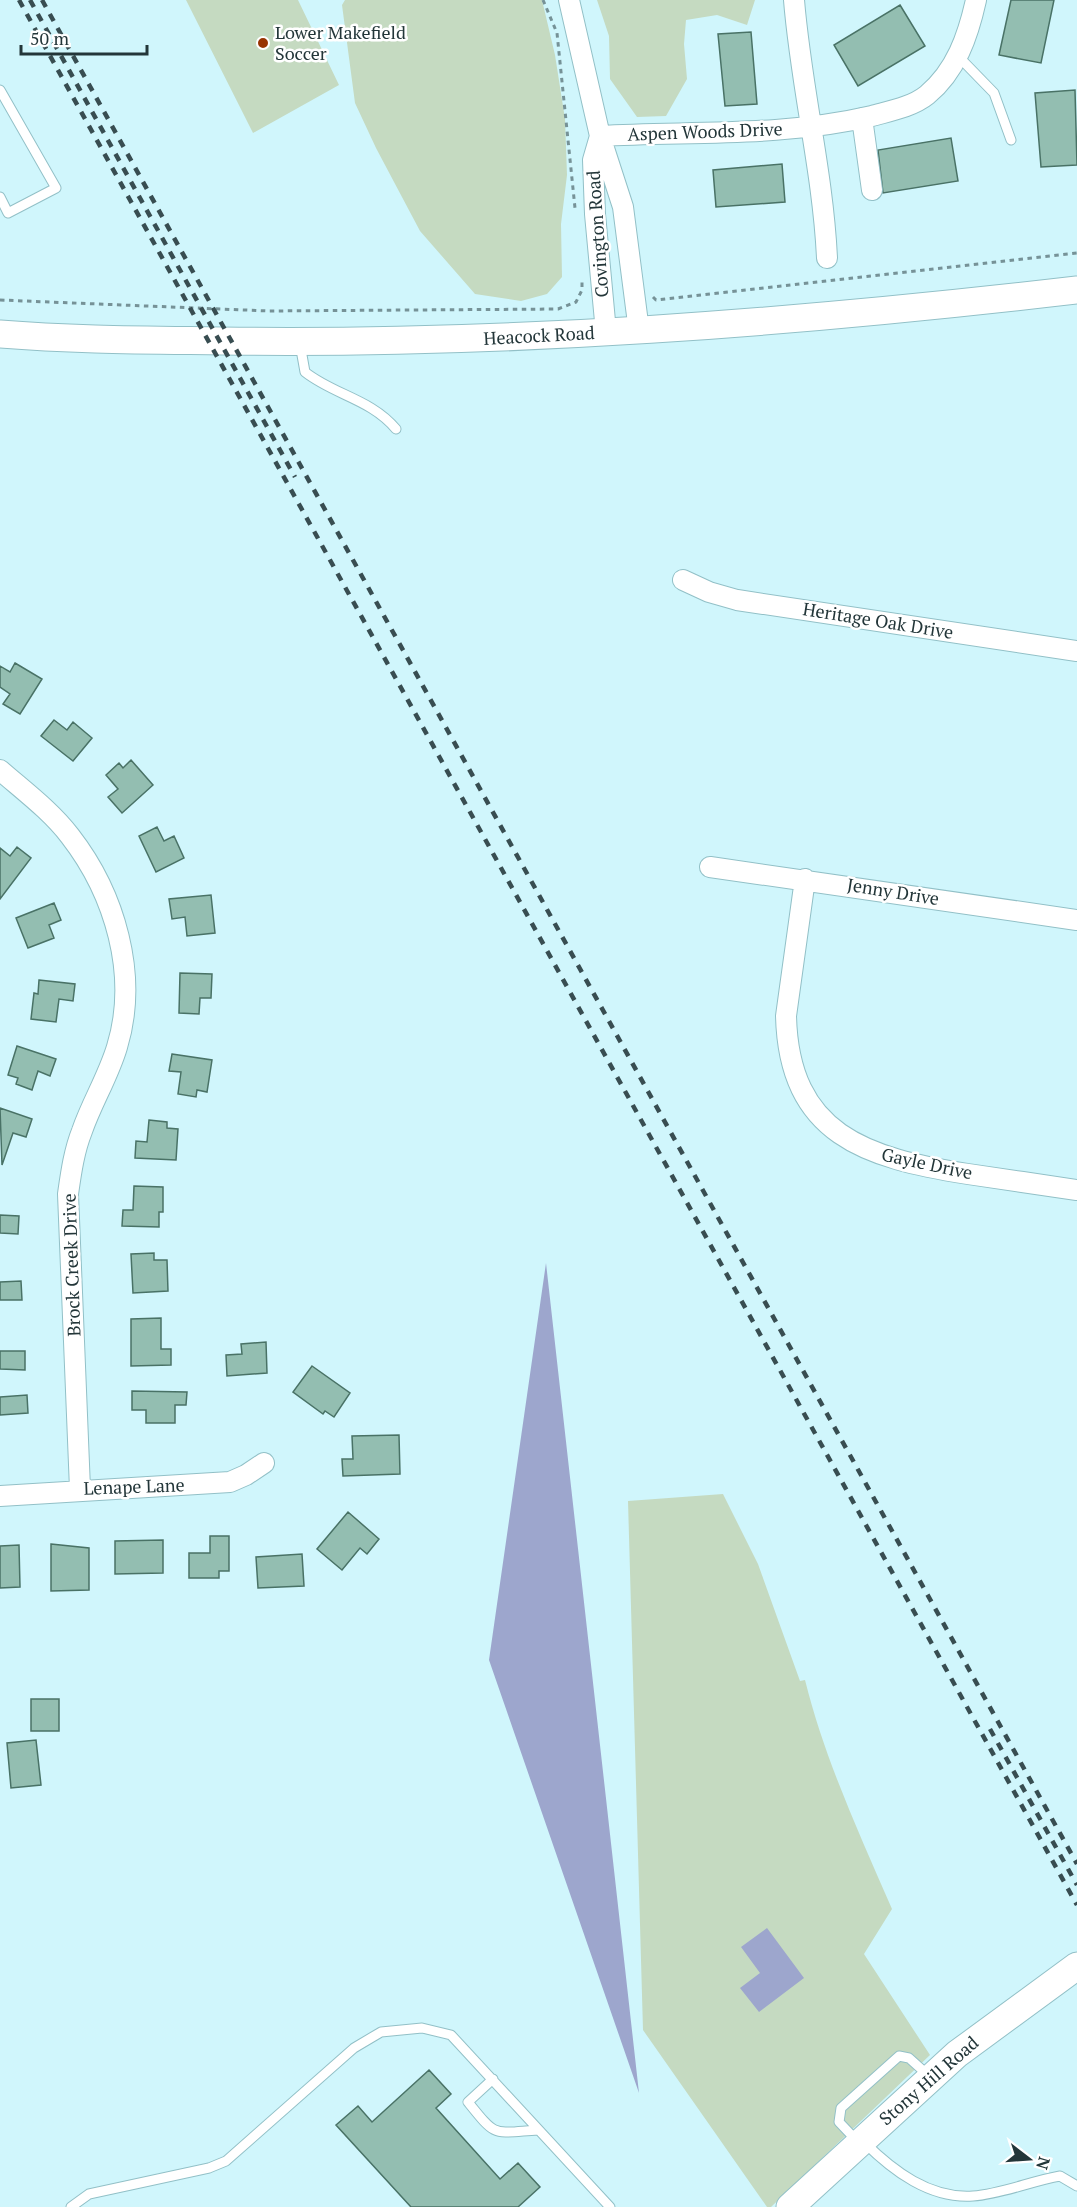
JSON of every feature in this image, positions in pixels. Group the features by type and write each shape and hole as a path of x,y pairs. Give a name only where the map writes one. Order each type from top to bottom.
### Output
{"main road":[{"name":"Heacock Road","path":"0,334 99,339 300,341 510,338 639,331 844,315 1077,290"},
{"name":"Stony Hill Road","path":"790,2207 931,2077 998,2022 1077,1966"}],"street":[{"name":"Covington Road","path":"569,0 600,136 623,207 639,331"},
{"name":"Aspen Woods Drive","path":"794,0 810,127 826,225 828,258"},
{"name":"Aspen Woods Drive","path":"600,136 686,132 741,134 810,127 895,110 926,96 946,75 958,56 976,0"},
{"path":"862,118 872,190"},
{"name":"Covington Road","path":"600,136 593,160 595,214 606,332"},
{"name":"Heritage Oak Drive","path":"683,580 709,592 737,600 1077,651"},
{"name":"Brock Creek Drive","path":"0,770 51,814 70,835 88,862 110,907 124,964 124,1019 118,1045 109,1072 82,1131 72,1163 68,1194 81,1489"},
{"name":"Jenny Drive","path":"710,867 1077,920"},
{"name":"Gayle Drive","path":"805,879 786,1016 786,1038 797,1081 813,1108 846,1139 894,1160 1077,1190"},
{"name":"Lenape Lane","path":"0,1496 81,1489 230,1482 264,1463"}],"lane":[{"path":"958,56 994,93 1011,140"},
{"path":"0,90 56,188 8,213 0,197"},
{"path":"300,341 305,372 315,380 383,413 396,429"},
{"path":"71,2207 89,2194 209,2168 226,2161 354,2048 381,2032 422,2028 445,2033 464,2046 610,2207"},
{"path":"931,2077 909,2058 899,2056 841,2108 839,2122 906,2179 941,2192 973,2196 1060,2176 1077,2186"},
{"path":"493,2079 468,2102 489,2128 500,2133 538,2130"}],"path":[{"path":"543,0 556,33 575,210"},
{"path":"650,294 656,300 1077,253"},
{"path":"0,300 268,311 558,309 576,302 582,290 582,275"}],"green space":[{"name":"Lower Makefield Soccer","path":"186,0 298,0 339,85 253,133"},
{"path":"345,0 542,0 555,55 565,119 567,175 561,224 562,277 547,294 521,301 475,294 420,231 355,103 342,5"},
{"path":"597,0 755,0 747,25 717,15 686,20 684,44 687,79 666,116 637,117 610,79 609,36"},
{"path":"723,1494 758,1564 800,1681 805,1680 822,1739 844,1796 892,1909 864,1954 930,2055 771,2207 767,2207 643,2030 628,1501"}],"water":[{"path":"546,1263 639,2093 489,1660"},
{"path":"767,1928 804,1978 759,2012 740,1988 760,1973 741,1947"}],"building":[{"path":"1011,0 1054,0 1041,63 999,55"},
{"path":"900,5 925,46 858,86 834,45"},
{"path":"751,32 757,104 725,106 718,34"},
{"path":"1075,90 1077,165 1041,167 1035,93"},
{"path":"951,138 958,181 883,193 878,150"},
{"path":"782,164 785,202 716,207 713,170"},
{"path":"15,663 42,679 20,714 3,704 10,694 0,687 0,666 10,672"},
{"path":"54,720 67,730 73,722 92,738 73,761 41,736"},
{"path":"131,760 153,785 122,813 108,797 118,789 106,775 119,763 123,768"},
{"path":"157,827 164,841 174,836 184,858 156,872 139,836"},
{"path":"17,847 31,858 0,899 0,848 10,856"},
{"path":"211,895 215,933 187,936 185,917 172,919 169,899"},
{"path":"54,903 61,920 49,925 54,938 28,948 16,918"},
{"path":"180,973 212,974 211,998 200,998 199,1014 179,1013"},
{"path":"39,980 75,984 73,1001 59,999 56,1022 31,1019 34,993 38,994"},
{"path":"17,1046 56,1059 50,1076 38,1071 32,1090 16,1084 18,1078 8,1075"},
{"path":"172,1054 212,1060 207,1092 197,1090 196,1097 178,1094 181,1072 169,1071"},
{"path":"0,1108 32,1119 26,1137 13,1133 2,1165"},
{"path":"149,1120 167,1122 167,1128 178,1129 176,1160 135,1158 136,1141 147,1142"},
{"path":"134,1186 163,1187 163,1212 159,1212 159,1227 122,1226 123,1210 133,1210"},
{"path":"0,1215 19,1216 18,1234 0,1233"},
{"path":"154,1253 154,1260 167,1260 168,1291 133,1293 131,1254"},
{"path":"21,1281 22,1300 0,1300 0,1282"},
{"path":"161,1318 161,1349 171,1349 171,1365 131,1366 131,1319"},
{"path":"266,1342 267,1373 227,1376 226,1355 242,1354 241,1344"},
{"path":"0,1351 25,1351 25,1370 0,1369"},
{"path":"312,1366 350,1393 334,1417 325,1411 323,1414 293,1392"},
{"path":"132,1391 187,1392 186,1405 175,1405 175,1423 146,1423 146,1410 132,1410"},
{"path":"27,1395 28,1413 0,1415 0,1397"},
{"path":"399,1435 400,1474 343,1476 342,1459 353,1459 352,1436"},
{"path":"348,1512 379,1539 367,1554 360,1548 342,1570 317,1549"},
{"path":"210,1536 229,1536 229,1571 219,1571 219,1578 189,1578 189,1553 210,1553"},
{"path":"163,1540 163,1573 115,1574 115,1541"},
{"path":"51,1544 89,1548 89,1590 51,1591"},
{"path":"19,1545 20,1587 0,1588 0,1546"},
{"path":"302,1554 304,1586 258,1588 256,1557"},
{"path":"31,1699 59,1699 59,1731 31,1731"},
{"path":"36,1740 41,1785 11,1788 7,1743"},
{"path":"429,2070 451,2094 436,2108 500,2179 518,2163 540,2187 518,2207 411,2207 336,2125 358,2106 372,2122"}],"railway":[{"path":"19,0 1077,1905"},
{"path":"30,0 295,477"},
{"path":"42,0 1077,1864"},
{"path":"990,1729 1077,1885"}],"place":[{"name":"Lower Makefield Soccer","path":"263,43"}]}
